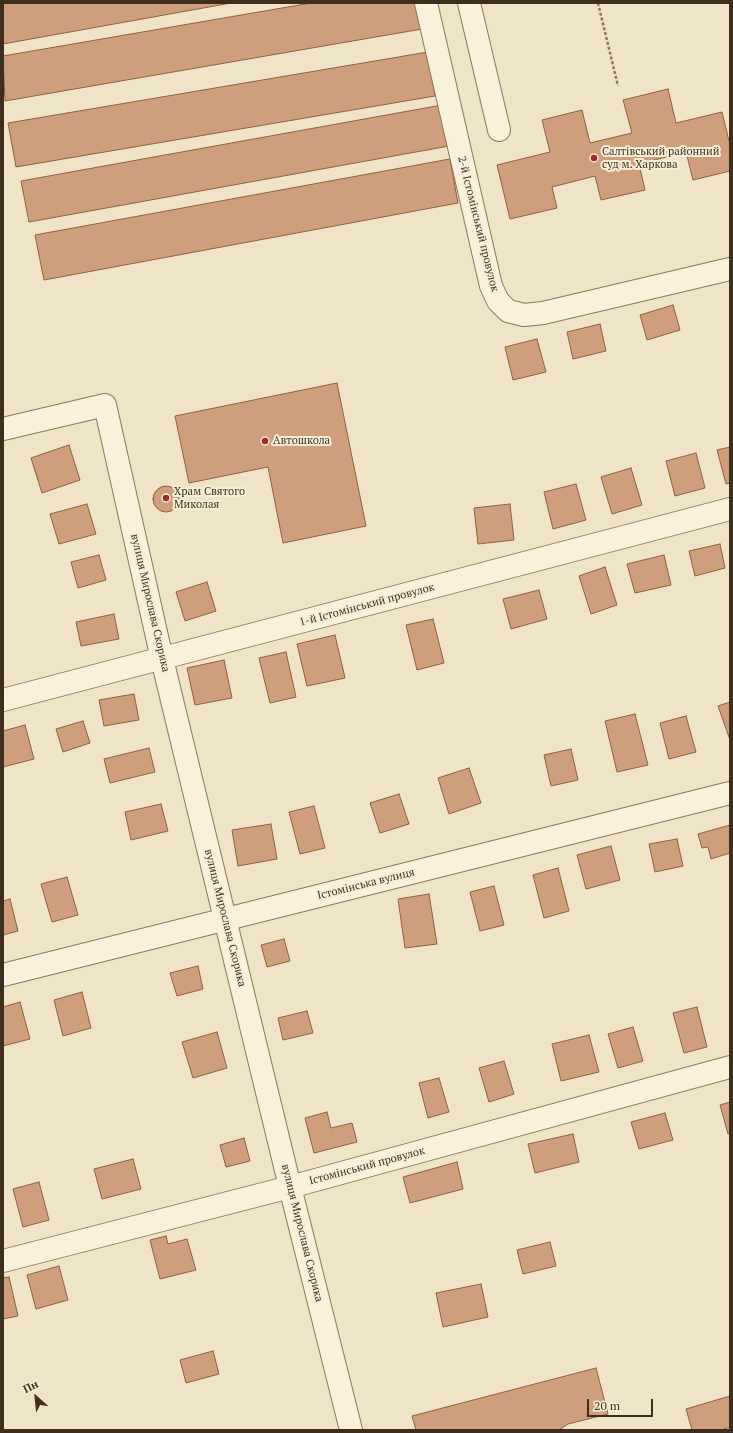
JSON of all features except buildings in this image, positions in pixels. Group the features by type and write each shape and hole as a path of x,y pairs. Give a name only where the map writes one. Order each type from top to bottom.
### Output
{"street":[{"name":"2-й Істомінський провулок","path":"426,3 491,286 498,301 508,311 524,315 543,313 730,269"},
{"path":"469,3 499,130"},
{"name":"вулиця Мирослава Скорика","path":"3,430 104,405 162,659 290,1187 351,1430"},
{"name":"1-й Істомінський провулок","path":"3,700 730,509"},
{"name":"Істомінська вулиця","path":"3,975 730,793"},
{"name":"Істомінський провулок","path":"3,1261 290,1187 730,1067"}],"path":[{"path":"598,3 618,86"}],"place":[{"name":"Салтівський районний суд м. Харкова","path":"594,158"},
{"name":"Автошкола","path":"265,441"},
{"name":"Храм Святого Миколая","path":"166,498"}]}
